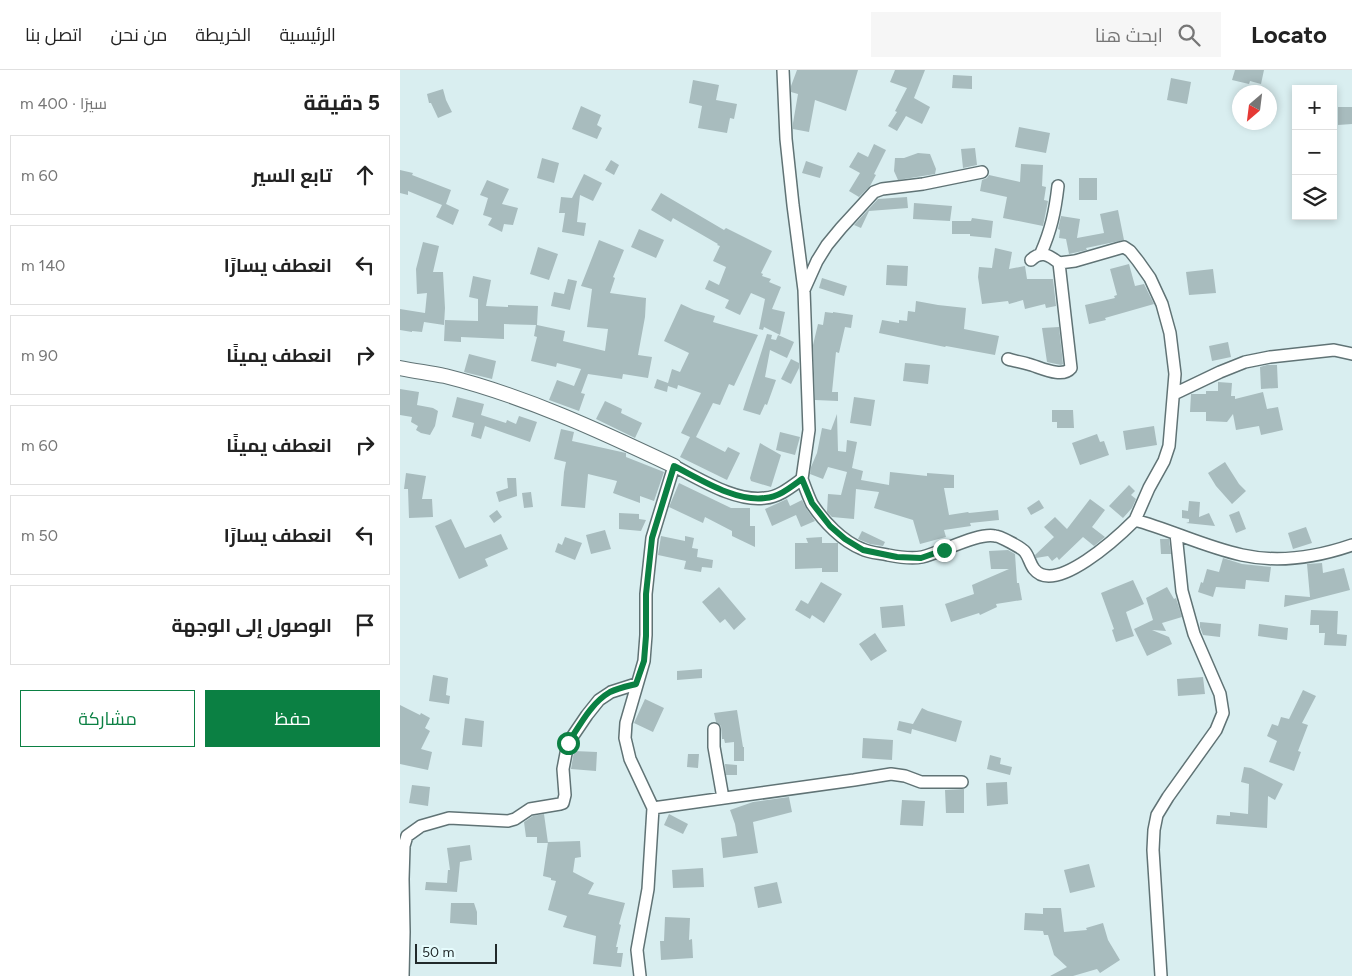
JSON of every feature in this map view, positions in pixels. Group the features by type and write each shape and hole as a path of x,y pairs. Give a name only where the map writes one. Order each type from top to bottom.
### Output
{"street":[{"path":"783,70 788,158 804,290 809,430 802,479 812,503 830,526 845,539 863,550 897,557 921,558 967,541 984,536 995,536 1017,546 1025,552 1034,569 1047,576 1078,566 1097,554 1135,520 1149,488 1164,461 1169,446 1175,374 1170,333 1162,304 1150,278 1130,251 1120,248 1074,261 1059,263 1050,256 1036,257 1049,235 1058,186"},
{"path":"804,290 817,261 827,245 840,228 874,192 882,188 922,184 982,172"},
{"path":"1008,359 1057,372 1067,372 1071,368 1059,263"},
{"path":"1174,394 1245,362 1270,357 1334,350 1352,354"},
{"path":"400,368 445,376 540,407 611,436 728,492 747,498 765,498 780,493 802,479"},
{"path":"640,976 637,950 648,890 653,808 630,759 625,738 626,723 644,661 646,594 652,538 674,466"},
{"path":"1135,520 1242,555 1276,560 1334,552 1352,545"},
{"path":"1161,976 1153,850 1157,815 1216,730 1223,713 1220,694 1194,634 1182,590 1176,534"},
{"path":"403,976 403,879 404,846 407,836 421,826 449,818 508,821 515,819 530,809 563,803 566,796 562,768 568,743 587,714 599,700 611,692 636,684"},
{"path":"714,729 714,747 722,798"},
{"path":"653,808 891,774 905,776 921,782 962,782"}],"building":[{"path":"797,70 858,70 846,111 815,100 809,132 793,129 798,94 791,92 791,86"},
{"path":"895,70 925,70 914,98 930,107 922,124 906,116 897,131 888,126 897,112 895,111 907,88 890,82"},
{"path":"1235,70 1264,70 1261,84 1250,81 1249,84 1232,80"},
{"path":"953,75 972,76 972,89 952,88"},
{"path":"1171,78 1191,82 1187,104 1167,100"},
{"path":"693,80 719,85 716,100 737,104 734,119 730,118 727,133 698,128 702,106 689,103"},
{"path":"443,89 452,112 438,118 431,103 429,103 427,94"},
{"path":"581,106 601,115 597,125 602,128 597,139 572,129"},
{"path":"1338,107 1352,107 1352,124 1338,125"},
{"path":"1019,127 1050,133 1046,153 1015,147"},
{"path":"874,144 886,150 870,186 859,197 849,191 860,173 849,167 858,152 868,157"},
{"path":"975,148 977,165 963,168 961,149"},
{"path":"918,153 930,154 936,169 935,174 898,180 894,171 895,158 904,158"},
{"path":"542,158 559,163 554,183 537,178"},
{"path":"611,160 619,165 614,175 605,170"},
{"path":"806,161 823,167 820,178 802,173"},
{"path":"1021,164 1043,165 1042,186 1046,187 1044,200 1048,201 1043,226 1003,218 1007,197 980,191 982,180 989,175 1020,182"},
{"path":"400,170 413,173 412,175 451,190 446,204 459,210 453,225 436,217 442,205 408,191 408,195 400,193"},
{"path":"584,174 602,183 593,201 580,195 577,222 586,223 584,236 562,232 565,213 559,213 561,197 572,198"},
{"path":"1079,178 1097,178 1097,200 1079,200"},
{"path":"487,180 509,189 502,204 518,208 513,225 504,224 502,232 488,225 492,218 483,215 488,198 480,195"},
{"path":"661,193 724,230 726,228 772,251 761,273 763,274 762,276 771,279 769,282 781,287 772,309 785,312 780,335 764,327 763,330 759,329 765,299 751,293 740,315 725,308 729,300 705,289 709,280 719,285 726,267 713,261 720,246 673,218 671,222 651,210"},
{"path":"907,197 908,208 869,211 861,228 854,225 878,199"},
{"path":"914,203 952,206 950,221 913,219"},
{"path":"1118,210 1124,240 1086,248 1087,250 1069,254 1066,239 1059,238 1060,230 1058,229 1061,216 1080,219 1077,238 1104,233 1100,214"},
{"path":"972,218 993,221 991,238 970,236 970,234 952,234 952,221 971,221"},
{"path":"639,229 664,240 656,258 631,247"},
{"path":"599,240 624,250 613,277 615,278 610,293 646,298 645,317 638,355 652,357 648,378 623,374 622,379 588,374 581,393 585,394 579,411 549,400 557,380 574,386 581,369 557,363 556,367 531,361 537,337 534,336 536,325 504,324 504,339 461,337 461,342 444,341 445,320 478,321 478,299 469,297 473,276 491,280 486,306 538,306 537,325 565,331 563,341 605,351 608,329 587,327 592,289 581,286"},
{"path":"423,242 439,246 433,272 443,272 444,325 424,322 422,332 400,330 400,309 425,313 427,293 417,294 416,269"},
{"path":"538,247 558,254 549,280 530,274"},
{"path":"995,248 1012,252 1009,269 1025,266 1027,279 1053,279 1056,306 1046,308 1045,304 1025,309 1023,300 1009,304 1008,301 982,304 978,277 979,267 992,268"},
{"path":"1129,264 1135,286 1144,284 1154,304 1089,324 1085,305 1115,298 1114,296 1117,295 1110,269"},
{"path":"887,265 908,266 907,286 886,285"},
{"path":"1213,269 1216,293 1189,295 1186,272"},
{"path":"822,278 847,286 844,296 819,288"},
{"path":"568,279 577,281 570,310 551,306 554,292 564,294"},
{"path":"916,301 966,308 964,329 999,336 995,355 879,333 882,320 899,323 899,320 907,321 908,311 915,312"},
{"path":"681,304 715,316 713,322 758,335 734,386 729,384 720,405 713,403 696,437 725,452 728,447 740,453 727,480 680,457 690,437 681,433 701,393 678,385 677,389 668,386 667,392 654,388 657,379 668,383 672,369 680,372 689,353 664,341"},
{"path":"825,312 853,315 851,328 845,327 839,353 836,352 832,392 838,392 838,401 815,400 813,345 818,324 823,325"},
{"path":"1059,327 1063,364 1061,365 1047,362 1042,328"},
{"path":"767,334 772,335 771,339 776,340 778,335 794,342 787,358 770,350 765,377 776,380 767,405 765,404 760,415 743,410"},
{"path":"1228,342 1231,357 1212,361 1209,346"},
{"path":"469,354 496,361 492,379 464,372"},
{"path":"791,359 799,363 799,368 791,384 781,379"},
{"path":"905,363 930,365 928,384 903,381"},
{"path":"1277,365 1278,388 1261,389 1260,367"},
{"path":"1218,382 1232,383 1231,396 1235,396 1235,399 1263,392 1267,409 1278,407 1283,430 1261,435 1259,426 1236,430 1233,414 1227,422 1206,421 1206,412 1190,412 1191,394 1206,394 1206,391 1218,391"},
{"path":"400,389 419,392 417,405 433,408 438,411 435,426 430,435 416,430 418,426 411,422 412,417 400,415"},
{"path":"457,397 484,404 481,415 506,423 507,420 516,424 519,416 537,422 530,442 485,426 481,439 471,436 474,423 452,417"},
{"path":"854,397 875,400 871,426 850,423"},
{"path":"605,401 622,409 621,413 642,423 635,438 596,419"},
{"path":"1052,410 1073,410 1074,428 1057,428 1057,422 1052,422"},
{"path":"837,414 838,451 846,452 847,440 857,442 852,468 863,471 861,480 889,485 890,472 927,476 927,473 954,475 954,488 944,488 949,515 998,510 999,520 970,523 971,526 944,530 946,537 920,544 913,520 874,508 879,492 856,489 854,519 832,517 827,512 828,494 841,495 847,472 828,467 823,479 810,474 822,428 831,430"},
{"path":"1154,426 1157,445 1126,450 1123,431"},
{"path":"561,429 574,432 572,441 626,453 626,457 664,472 654,501 640,496 640,503 613,493 617,481 588,474 585,508 561,506 566,462 554,459"},
{"path":"780,432 800,437 795,455 776,450"},
{"path":"1097,434 1100,442 1104,441 1109,455 1080,465 1072,443"},
{"path":"760,443 781,455 771,487 751,481 750,478"},
{"path":"1225,462 1239,484 1246,491 1232,504 1216,486 1208,473"},
{"path":"406,473 426,476 422,499 432,499 433,517 409,518 408,489 404,489"},
{"path":"507,478 516,478 517,496 499,502 496,492 508,488"},
{"path":"679,483 731,508 750,508 750,526 755,526 755,547 732,536 732,531 705,517 703,523 669,507"},
{"path":"1129,485 1135,491 1131,495 1136,499 1132,508 1123,518 1109,506"},
{"path":"531,492 533,507 524,508 522,493"},
{"path":"787,499 790,506 802,500 815,521 801,527 796,515 772,526 765,509"},
{"path":"1090,499 1105,510 1092,527 1105,537 1094,546 1083,537 1059,560 1057,557 1052,561 1048,556 1036,558 1035,555 1054,537 1044,527 1055,517 1067,529"},
{"path":"1039,500 1044,508 1031,515 1027,508"},
{"path":"1189,501 1200,502 1199,517 1209,513 1215,526 1186,523 1189,522 1189,519 1182,518 1182,510 1188,511"},
{"path":"497,510 502,517 494,523 489,516"},
{"path":"1239,511 1246,529 1236,533 1229,515"},
{"path":"619,513 639,514 639,519 646,520 641,531 619,529"},
{"path":"451,519 465,548 501,534 508,549 485,559 488,566 459,579 435,526"},
{"path":"1306,527 1312,543 1293,549 1288,533"},
{"path":"605,530 611,549 591,554 586,535"},
{"path":"862,531 885,542 883,546 870,544 858,539"},
{"path":"661,536 685,541 685,536 694,538 692,548 698,549 697,557 713,560 712,568 702,567 701,572 684,569 686,561 658,555"},
{"path":"565,537 582,543 575,560 555,552 558,543 562,545"},
{"path":"822,537 822,543 838,543 838,572 822,572 822,568 795,569 795,543 808,543 806,538"},
{"path":"1160,539 1169,539 1171,554 1161,554"},
{"path":"1008,550 1015,554 1017,583 1019,583 1022,600 996,604 997,607 980,615 979,613 951,622 945,604 974,594 972,585 1009,569 991,569 989,551"},
{"path":"1223,558 1242,564 1271,567 1269,582 1246,580 1245,589 1216,587 1213,597 1198,592 1207,569 1219,572"},
{"path":"1322,563 1323,573 1344,568 1350,590 1284,607 1285,595 1310,597 1307,564"},
{"path":"1133,580 1144,604 1126,612 1134,636 1116,642 1112,630 1114,629 1101,593"},
{"path":"821,582 842,594 824,623 812,615 810,619 795,610 801,600 808,604"},
{"path":"719,587 746,619 734,630 725,619 720,623 702,602"},
{"path":"1167,587 1174,599 1176,598 1182,617 1162,623 1166,631 1152,630 1169,637 1172,644 1147,656 1134,629 1153,620 1146,598"},
{"path":"903,605 905,626 882,628 880,607"},
{"path":"1311,610 1338,611 1337,634 1347,635 1346,646 1324,645 1325,633 1319,633 1319,625 1310,625"},
{"path":"1200,622 1221,624 1220,637 1203,635"},
{"path":"1259,624 1288,628 1287,640 1258,636"},
{"path":"875,633 887,651 871,661 859,644"},
{"path":"702,669 702,678 677,680 677,671"},
{"path":"433,675 448,678 446,695 450,696 449,704 429,701"},
{"path":"1203,677 1205,694 1178,696 1177,679"},
{"path":"1303,690 1316,696 1302,723 1308,725 1298,751 1301,752 1294,771 1269,762 1277,741 1267,736 1272,724 1278,726 1281,717 1289,719"},
{"path":"645,699 664,708 653,732 634,723"},
{"path":"400,705 430,718 425,728 430,731 421,749 432,752 428,770 400,764"},
{"path":"922,708 962,721 956,742 912,729 911,734 897,730 899,721 913,724"},
{"path":"737,710 744,747 744,761 734,761 734,742 725,743 724,739 722,739 721,726 716,722 714,713"},
{"path":"465,718 484,721 482,747 462,745"},
{"path":"863,738 893,740 892,760 862,758"},
{"path":"574,751 597,752 596,771 571,769"},
{"path":"688,754 699,754 698,768 687,767"},
{"path":"990,755 1001,758 1000,764 1012,767 1010,775 987,769"},
{"path":"725,764 737,765 737,775 726,775"},
{"path":"1244,767 1251,768 1283,784 1275,800 1268,796 1267,828 1216,824 1217,815 1230,816 1230,812 1248,814 1249,784 1241,782"},
{"path":"1007,782 1008,804 987,806 986,783"},
{"path":"412,785 430,787 428,806 409,803"},
{"path":"964,789 964,813 946,813 945,790"},
{"path":"789,797 792,812 753,822 758,853 723,858 721,838 737,836 730,810 753,802"},
{"path":"902,800 925,801 923,826 900,825"},
{"path":"544,814 548,843 537,843 537,837 526,837 524,822 533,816"},
{"path":"669,814 688,824 683,834 664,825"},
{"path":"580,841 581,857 575,858 573,872 594,883 588,894 625,903 619,924 621,925 616,947 618,947 617,953 623,953 621,967 593,964 596,936 563,927 567,916 548,910 556,881 543,876 548,842"},
{"path":"470,845 472,860 460,862 457,892 425,890 426,882 447,883 448,870 450,870 447,848"},
{"path":"1089,864 1095,887 1070,893 1064,870"},
{"path":"703,868 704,887 673,888 672,870"},
{"path":"777,882 782,903 758,908 754,887"},
{"path":"451,903 474,903 477,912 477,925 450,923"},
{"path":"1043,908 1061,908 1064,932 1087,930 1086,928 1103,923 1108,940 1120,960 1100,973 1097,969 1073,976 1050,976 1067,967 1054,955 1048,935 1044,935 1043,931 1024,930 1025,913 1043,914"},
{"path":"665,917 690,918 689,940 692,939 693,958 661,960 660,941 664,941"}],"route":[{"path":"568,743 587,714 599,700 611,692 636,684 644,661 646,594 652,538 674,466 728,492 747,498 765,498 780,493 802,479 812,503 830,526 845,539 863,550 897,557 921,558 944,550"}]}
